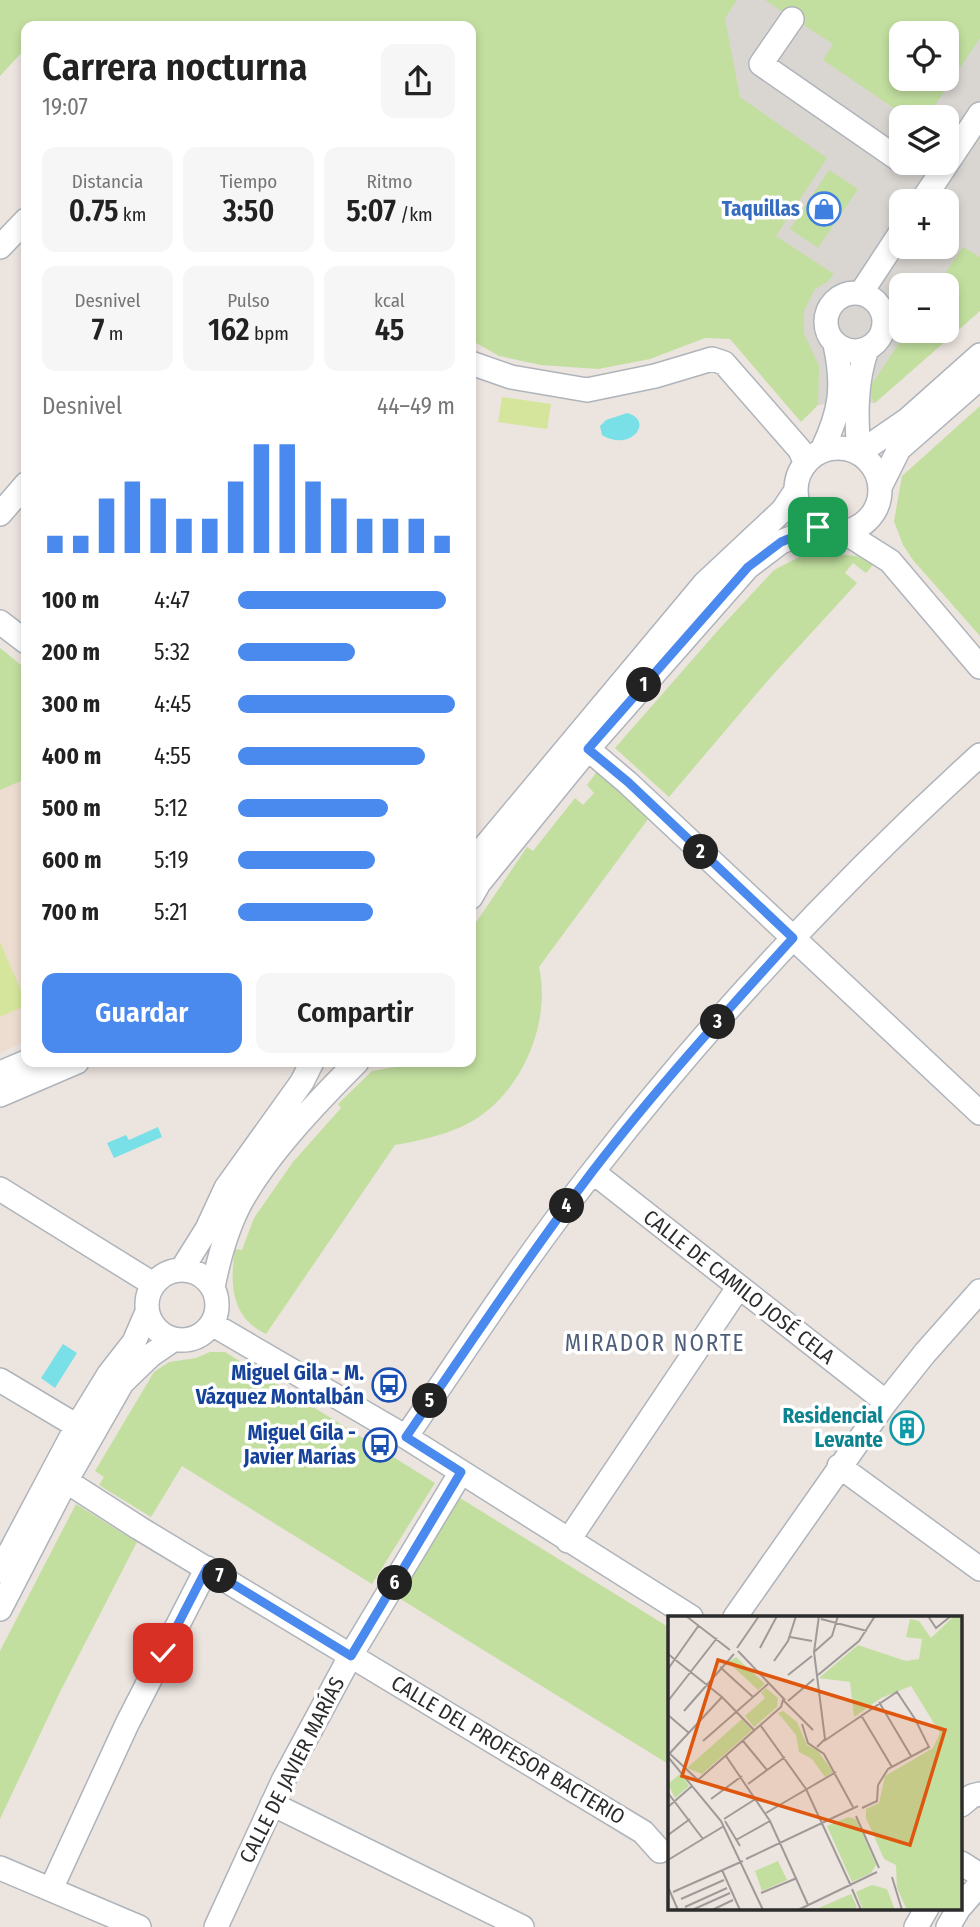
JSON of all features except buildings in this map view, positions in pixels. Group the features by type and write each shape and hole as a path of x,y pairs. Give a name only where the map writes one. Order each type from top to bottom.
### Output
{"street":[{"path":"792,19 761,64 889,152"},
{"path":"930,189 980,114"},
{"path":"914,175 926,189"},
{"path":"0,247 21,225"},
{"path":"862,293 889,251"},
{"path":"476,857 704,583 783,510 795,492 800,471 814,456 834,425 841,374 835,344 826,327 829,309 843,295 862,293 877,303 884,319 881,337 867,349 861,370 857,412 859,453"},
{"path":"835,344 850,351 867,349"},
{"path":"859,453 907,420 980,355"},
{"path":"476,365 510,377 587,390 655,376 712,359 724,363 792,441 814,456"},
{"path":"890,561 876,510 880,487 900,449 980,378"},
{"path":"814,456 834,447 859,453 874,467 880,487"},
{"path":"0,514 21,490"},
{"path":"795,492 802,512 818,527 830,532 857,528 868,521 876,510"},
{"path":"476,888 588,749 748,567 781,542 818,527"},
{"path":"844,532 890,561 980,667"},
{"path":"0,622 21,638"},
{"path":"588,749 628,782 980,1112"},
{"path":"406,1437 514,1278 666,1080 793,938 908,820 980,755"},
{"path":"0,1073 21,1064"},
{"path":"0,1095 65,1067"},
{"path":"182,1269 207,1229 226,1188 302,1082 310,1067"},
{"path":"213,1287 216,1265 225,1237 243,1199 279,1148 320,1099 352,1067"},
{"name":"CALLE DE CAMILO JOSÉ CELA","path":"593,1172 886,1402"},
{"path":"0,1189 153,1284"},
{"path":"2,1563 77,1426 109,1374 134,1342 147,1312 148,1293 153,1284 161,1276 182,1269 205,1278 213,1287 217,1299 217,1312 212,1324 195,1338 184,1341 173,1340 161,1334 152,1324 147,1312"},
{"path":"568,1541 738,1288"},
{"path":"736,1616 886,1402 925,1353 978,1297"},
{"path":"212,1324 406,1437 689,1616"},
{"path":"0,1609 66,1481 122,1383 151,1355 173,1340"},
{"path":"0,1380 77,1426"},
{"path":"839,1466 980,1569"},
{"name":"CALLE DE JAVIER MARÍAS","path":"216,1927 272,1804 351,1656 461,1472"},
{"name":"CALLE DEL PROFESOR BACTERIO","path":"66,1481 643,1832 660,1851"},
{"path":"51,1889 127,1724 207,1568"},
{"path":"272,1804 522,1927"},
{"path":"962,1864 980,1875"},
{"path":"0,1868 139,1927"},
{"path":"962,1905 980,1884"},
{"path":"916,1927 926,1910"},
{"path":"948,1927 958,1910"}],"shaded area":[{"path":"737,0 765,0 833,44 823,60 889,105 889,175 959,175 959,105 935,105 944,91 959,91 959,69 980,38 980,257 963,247 959,253 959,189 889,189 889,259 955,259 945,273 889,273 889,343 899,343 872,384 871,398 875,403 838,401 818,405 819,366 804,334 804,311 815,289 834,274 776,236 827,158 740,97 725,18","holes":["829,170 858,189 818,248 790,229"]},
{"path":"21,781 21,1043 0,1053 0,790"}],"green space":[{"path":"0,0 980,0 980,311 959,329 959,273 889,273 889,343 943,343 875,403 838,401 818,405 801,422 730,339 705,338 650,359 598,369 541,365 499,356 476,343 476,21 21,21 21,53 0,76"},
{"path":"502,397 551,404 547,429 498,422"},
{"path":"980,406 980,636 913,560 903,545 894,521 902,476"},
{"path":"809,552 857,556 873,565 866,573 853,563 845,573 857,583 770,678 669,797 615,748 774,570"},
{"path":"0,648 21,665 21,781 0,790"},
{"path":"598,770 648,819 539,967 542,990 540,1013 527,1059 515,1080 483,1114 463,1126 429,1138 395,1145 266,1334 254,1327 239,1309 233,1274 235,1249 242,1250 254,1218 293,1162 341,1108 338,1104 372,1071 395,1067 476,1067 476,923 527,847 533,851 575,798 583,805 594,793 587,785"},
{"path":"0,942 21,990 21,1007 0,1017"},
{"path":"210,1352 225,1352 435,1483 372,1584 182,1466 151,1517 99,1485 104,1477 95,1471 154,1372 169,1362 196,1358"},
{"path":"460,1498 668,1627 668,1764 399,1598"},
{"path":"76,1504 137,1542 60,1692 0,1819 0,1651"}],"water":[{"path":"627,413 639,422 636,433 622,440 613,440 602,435 600,426 606,420"},
{"path":"158,1127 162,1137 114,1158 107,1143 126,1135 129,1140"},
{"path":"63,1344 77,1353 55,1388 41,1378"}],"place":[{"name":"Taquillas","path":"824,209"},
{"name":"Miguel Gila - M. Vázquez Montalbán","path":"389,1385"},
{"name":"Residencial Levante","path":"907,1428"},
{"name":"Miguel Gila - Javier Marías","path":"380,1445"}],"district":[{"name":"MIRADOR NORTE","path":"655,1343"}],"route":[{"path":"163,1653 207,1568 351,1656 461,1472 406,1437 514,1278 593,1172 666,1080 793,938 628,782 588,749 748,567 781,542 818,527"}]}
